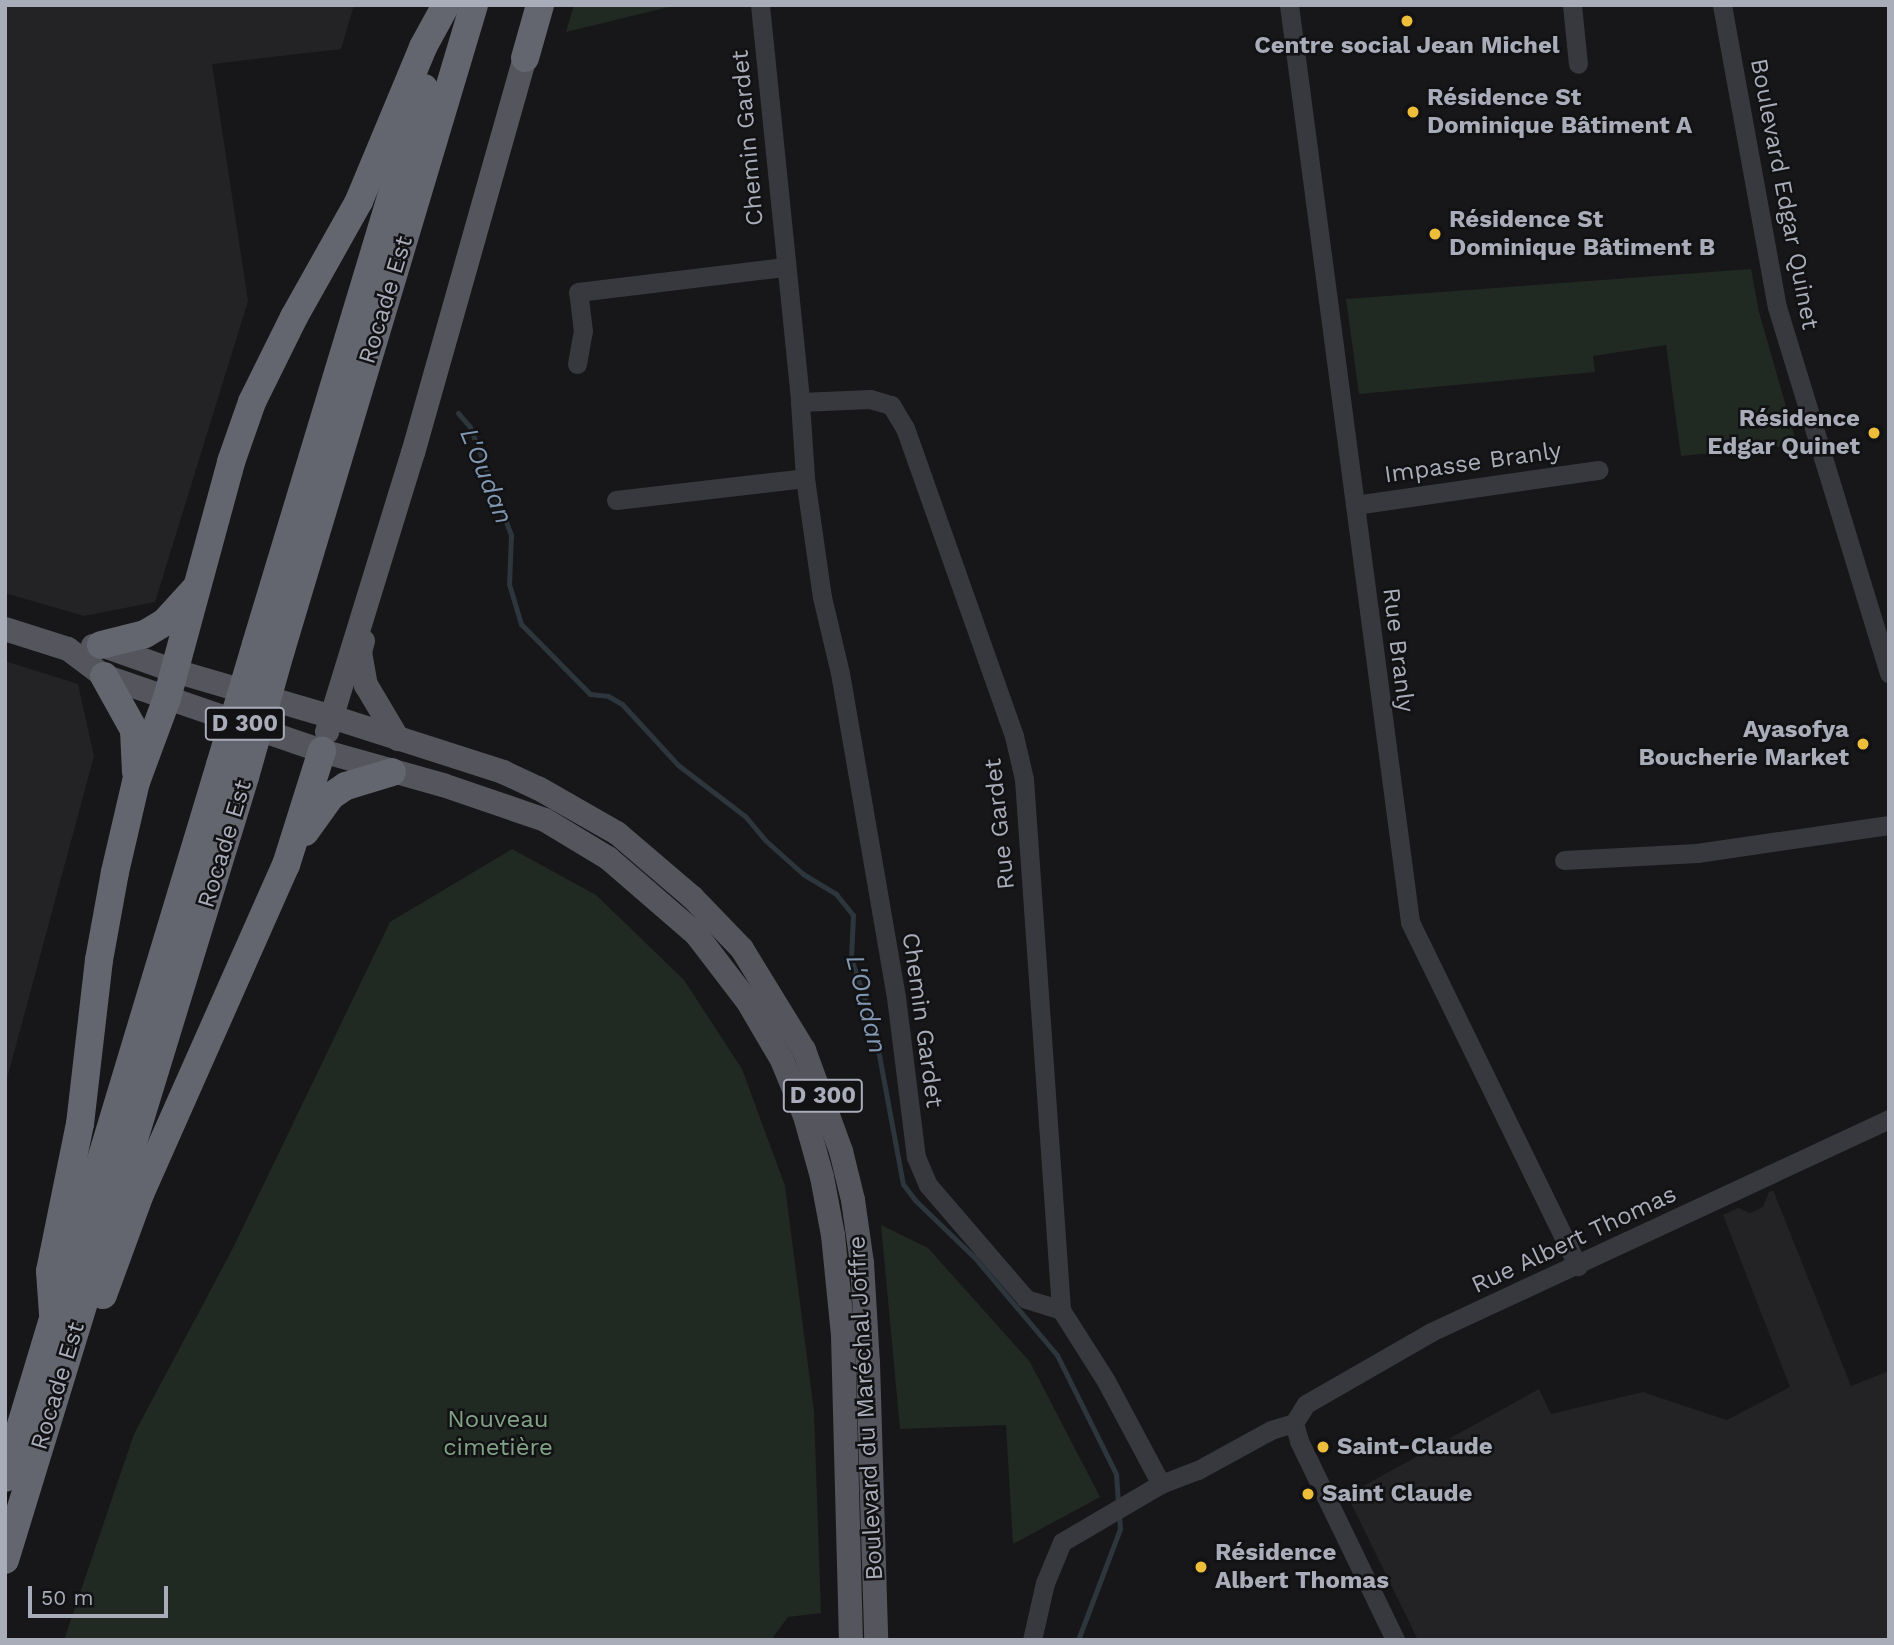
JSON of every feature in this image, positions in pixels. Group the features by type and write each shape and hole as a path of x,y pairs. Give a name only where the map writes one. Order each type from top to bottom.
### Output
{"highway":[{"name":"Rocade Est","path":"5,1560 245,777 269,647 417,116 439,50 447,5"},
{"name":"Rocade Est","path":"439,50 474,5"},
{"path":"525,58 541,5"},
{"path":"53,1314 50,1271 80,1124 99,960 115,872 136,782 171,684 231,462 252,402 294,317 359,201 417,116 439,50"},
{"path":"101,645 145,634 165,622 197,587"},
{"name":"Rocade Est","path":"5,1478 220,765 269,647"},
{"path":"104,676 122,703 134,730 136,782"},
{"path":"286,865 322,751"},
{"path":"56,1390 76,1368 140,1194 286,865 312,819 331,796 346,786 392,772"}],"main road":[{"path":"322,751 393,517 525,58"},
{"path":"393,517 360,652 366,685 398,739"},
{"name":"Boulevard du Maréchal Joffre","path":"5,629 68,649 104,676 171,684 332,717 503,772 569,803 617,833 716,919 757,973 804,1049 841,1151 853,1200 862,1263 876,1640"},
{"name":"Boulevard du Maréchal Joffre","path":"68,649 101,645 171,684 322,751 443,785 545,820 608,859 696,934 748,1002 782,1059 805,1116 822,1177 833,1235 843,1336 851,1640"}],"street":[{"name":"Chemin Gardet","path":"760,5 784,267 800,402 805,478 822,597 840,673 896,997 916,1157 928,1185 1026,1299 1061,1310"},
{"name":"Rue Branly","path":"1289,5 1410,922 1578,1266"},
{"path":"1572,5 1578,64"},
{"name":"Boulevard Edgar Quinet","path":"1722,5 1777,307 1889,673"},
{"path":"577,364 583,331 578,292 784,267"},
{"name":"Rue Gardet","path":"800,402 870,399 891,405 905,428 1014,736 1024,779 1061,1310"},
{"name":"Impasse Branly","path":"1355,505 1598,470"},
{"path":"616,500 805,478"},
{"path":"1564,860 1697,853 1889,825"},
{"name":"Rue Albert Thomas","path":"1294,1423 1306,1404 1431,1332 1578,1266 1889,1119"},
{"path":"1061,1310 1106,1381 1161,1483"},
{"path":"1032,1640 1045,1583 1062,1542 1104,1514 1161,1483 1184,1477 1271,1430 1294,1423 1311,1465 1395,1640"}],"shaded area":[{"path":"5,5 354,5 341,49 212,64 248,301 155,602 84,616 5,593"},
{"path":"5,661 78,684 94,756 5,1086"},
{"path":"1773,1190 1851,1386 1889,1371 1889,1640 1418,1640 1347,1495 1539,1389 1551,1414 1643,1392 1727,1420 1790,1387 1723,1215 1738,1208 1750,1213 1763,1207 1769,1192"}],"green space":[{"path":"574,5 677,5 566,32"},
{"path":"1751,269 1759,312 1797,445 1681,456 1666,345 1593,356 1595,372 1359,394 1346,299"},
{"name":"Nouveau cimetière","path":"512,849 596,895 684,980 742,1069 785,1186 814,1412 821,1613 788,1617 771,1640 64,1640 134,1434 233,1248 390,922"},
{"path":"881,1225 928,1248 1030,1362 1100,1497 1013,1544 1006,1425 900,1429"}],"waterway":[{"name":"L'Oudan","path":"458,413 470,427 511,535 509,584 521,624 590,694 608,696 622,704 678,765 745,816 765,840 803,874 836,894 853,915 851,958 874,1028 903,1184 916,1201 975,1258 1057,1355 1116,1474 1118,1504"},
{"name":"L'Oudan","path":"1078,1640 1120,1529 1119,1514"}],"place":[{"name":"Centre social Jean Michel","path":"1407,21"},
{"name":"Résidence St Dominique Bâtiment A","path":"1413,112"},
{"name":"Résidence St Dominique Bâtiment B","path":"1435,234"},
{"name":"Résidence Edgar Quinet","path":"1874,433"},
{"name":"Ayasofya Boucherie Market","path":"1863,744"},
{"name":"Saint-Claude","path":"1323,1447"},
{"name":"Saint Claude","path":"1308,1494"},
{"name":"Résidence Albert Thomas","path":"1201,1567"}]}
